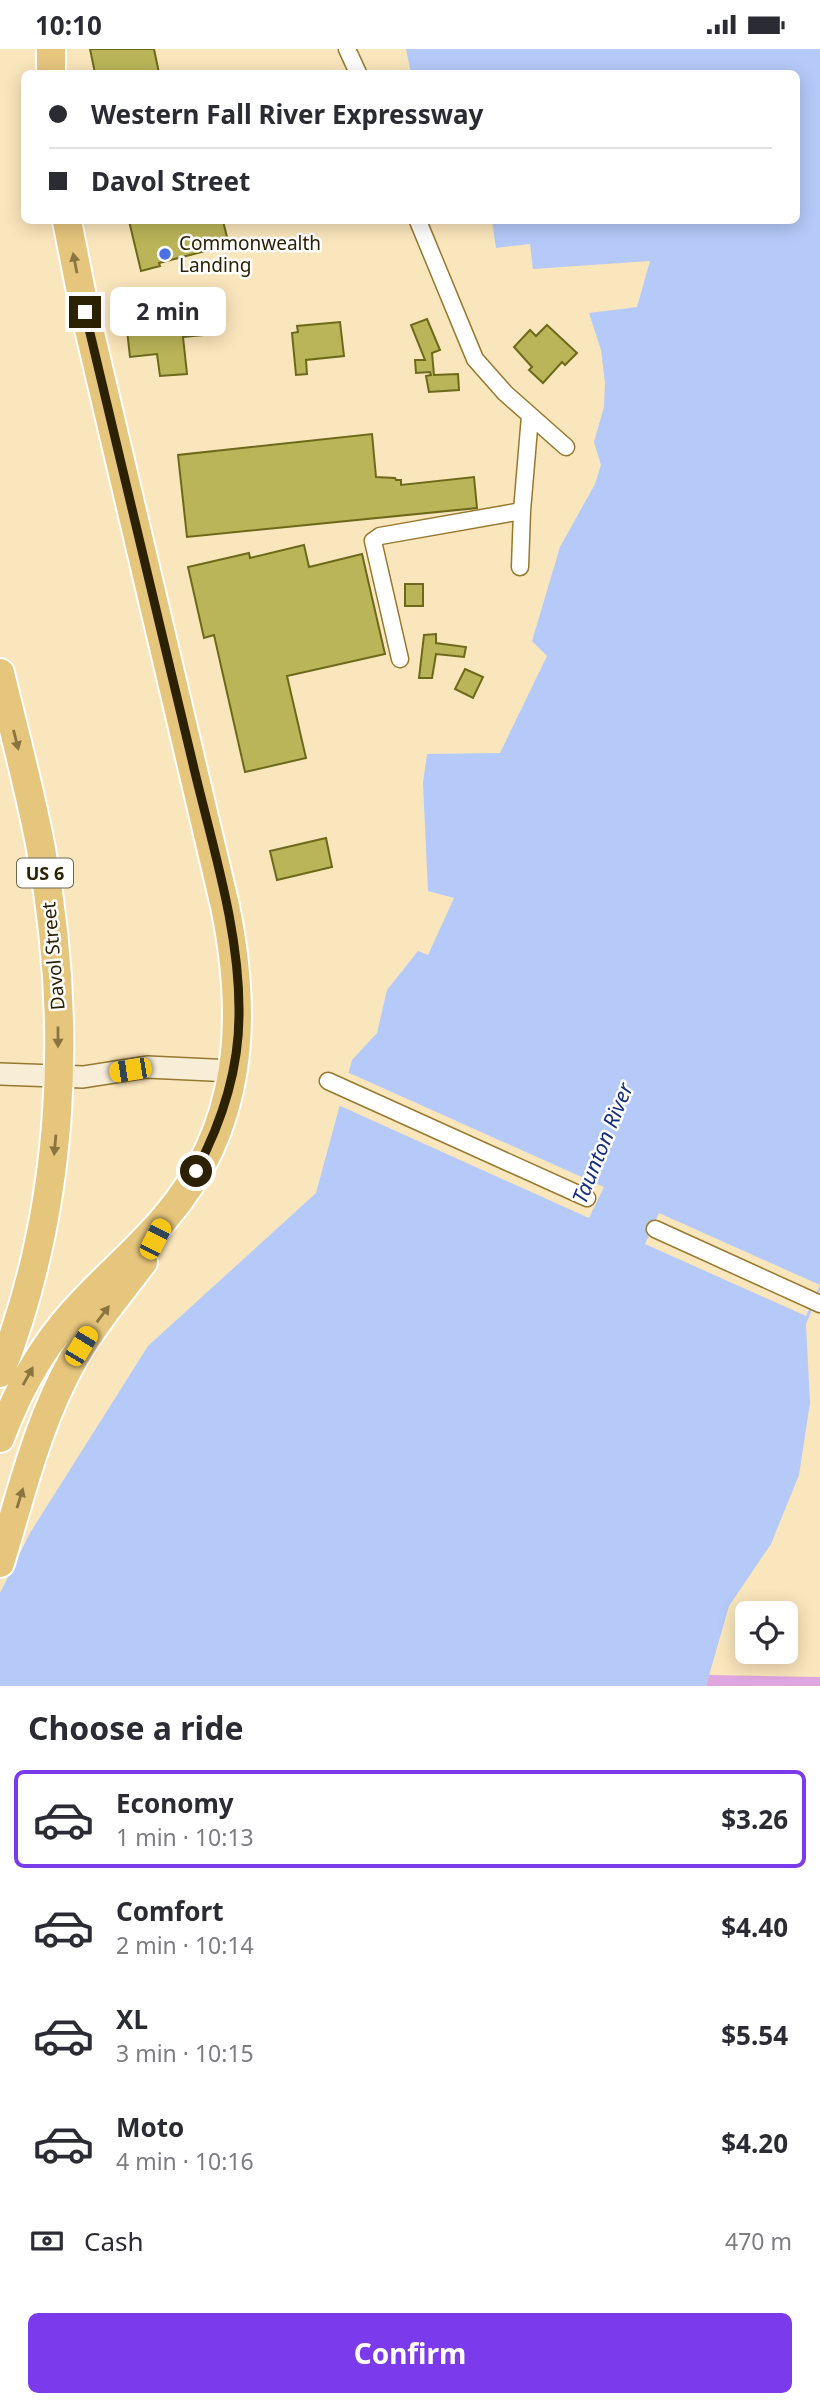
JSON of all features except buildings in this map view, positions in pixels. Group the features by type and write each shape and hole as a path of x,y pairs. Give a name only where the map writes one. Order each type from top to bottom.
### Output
{"highway":[{"path":"51,49 51,70"},
{"path":"0,1563 36,1445 56,1394 89,1333 144,1261 165,1218 205,1154 224,1109 233,1071 239,1000 230,928 85,312 68,224"},
{"name":"Davol Street","path":"0,673 35,820 49,897 58,997 58,1077"},
{"name":"US 6","path":"0,1373 28,1293 41,1235 52,1171 58,1077"},
{"path":"0,1438 20,1390 58,1331 165,1218"}],"main road":[{"path":"0,1074 83,1077 147,1067 233,1071"}],"street":[{"path":"347,49 357,70"},
{"path":"419,224 475,359 530,416 566,447"},
{"path":"520,567 530,416"},
{"path":"400,659 373,541 380,535 522,510"},
{"path":"328,1081 587,1198"},
{"path":"654,1229 817,1302"}],"shaded area":[{"path":"709,1675 820,1677 820,1686 706,1686"}],"water":[{"name":"Taunton River","path":"406,49 820,49 820,1290 806,1324 810,1403 799,1475 771,1544 729,1606 706,1686 0,1686 0,1593 30,1533 148,1346 316,1193 352,1060 377,1033 387,990 418,951 428,955 454,898 428,891 423,783 427,754 500,753 547,656 532,641 560,547 595,484 601,465 594,442 604,407 605,383 601,350 589,313 637,307 650,261 533,269 530,244 496,248 492,224 800,224 800,70 410,70"}],"pier":[{"path":"345,1071 604,1187 589,1218 336,1104"},
{"path":"659,1213 820,1285 806,1316 645,1244"}],"place":[{"name":"Commonwealth Landing","path":"165,254"}],"route":[{"path":"85,312 209,830 237,966 239,1017 236,1056 228,1096 196,1171"}]}
